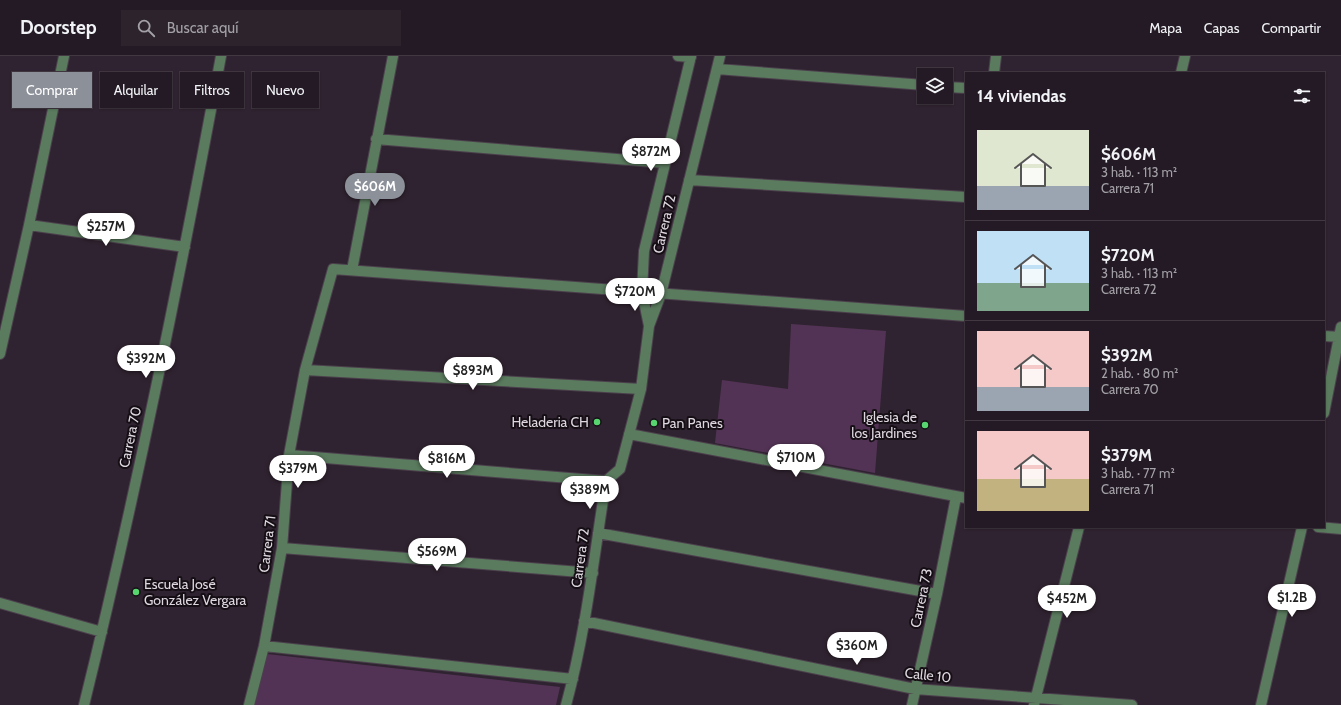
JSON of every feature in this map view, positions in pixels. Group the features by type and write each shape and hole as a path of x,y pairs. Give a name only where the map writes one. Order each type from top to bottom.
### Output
{"street":[{"path":"0,354 29,225 64,56"},
{"name":"Carrera 70","path":"84,705 102,632 185,247 221,56"},
{"path":"393,56 352,270 965,316"},
{"path":"678,56 691,57"},
{"name":"Carrera 72","path":"566,705 573,678 593,574 606,482 620,469 641,390 649,326 661,294 720,56"},
{"path":"994,72 996,56"},
{"path":"1181,72 1185,56"},
{"name":"Carrera 72","path":"649,326 642,292 644,251 664,163 691,57"},
{"path":"716,69 917,84"},
{"path":"953,87 965,88"},
{"path":"376,139 664,163"},
{"path":"689,180 965,196"},
{"path":"29,225 185,247"},
{"name":"Carrera 71","path":"249,705 264,646 282,548 289,455 305,370 333,269 352,270"},
{"path":"1325,408 1341,327"},
{"path":"1325,336 1340,337"},
{"path":"305,370 641,390"},
{"path":"629,434 961,498"},
{"path":"289,455 606,482"},
{"name":"Carrera 73","path":"912,705 937,594 961,498"},
{"path":"1035,701 1079,528"},
{"path":"1261,705 1302,528"},
{"path":"1325,528 1341,529"},
{"path":"598,533 937,594"},
{"path":"282,548 593,574"},
{"path":"0,603 102,632"},
{"name":"Calle 10","path":"584,621 916,690 1035,701 1132,705"},
{"path":"264,646 573,678"}],"shaded area":[{"path":"791,324 886,331 875,473 715,443 722,380 788,389"},
{"path":"267,654 560,687 556,705 254,705"}],"place":[{"name":"Heladeria CH","path":"597,422"},
{"name":"Pan Panes","path":"654,423"},
{"name":"Iglesia de los Jardines","path":"925,425"},
{"name":"Escuela José González Vergara","path":"136,592"}]}
